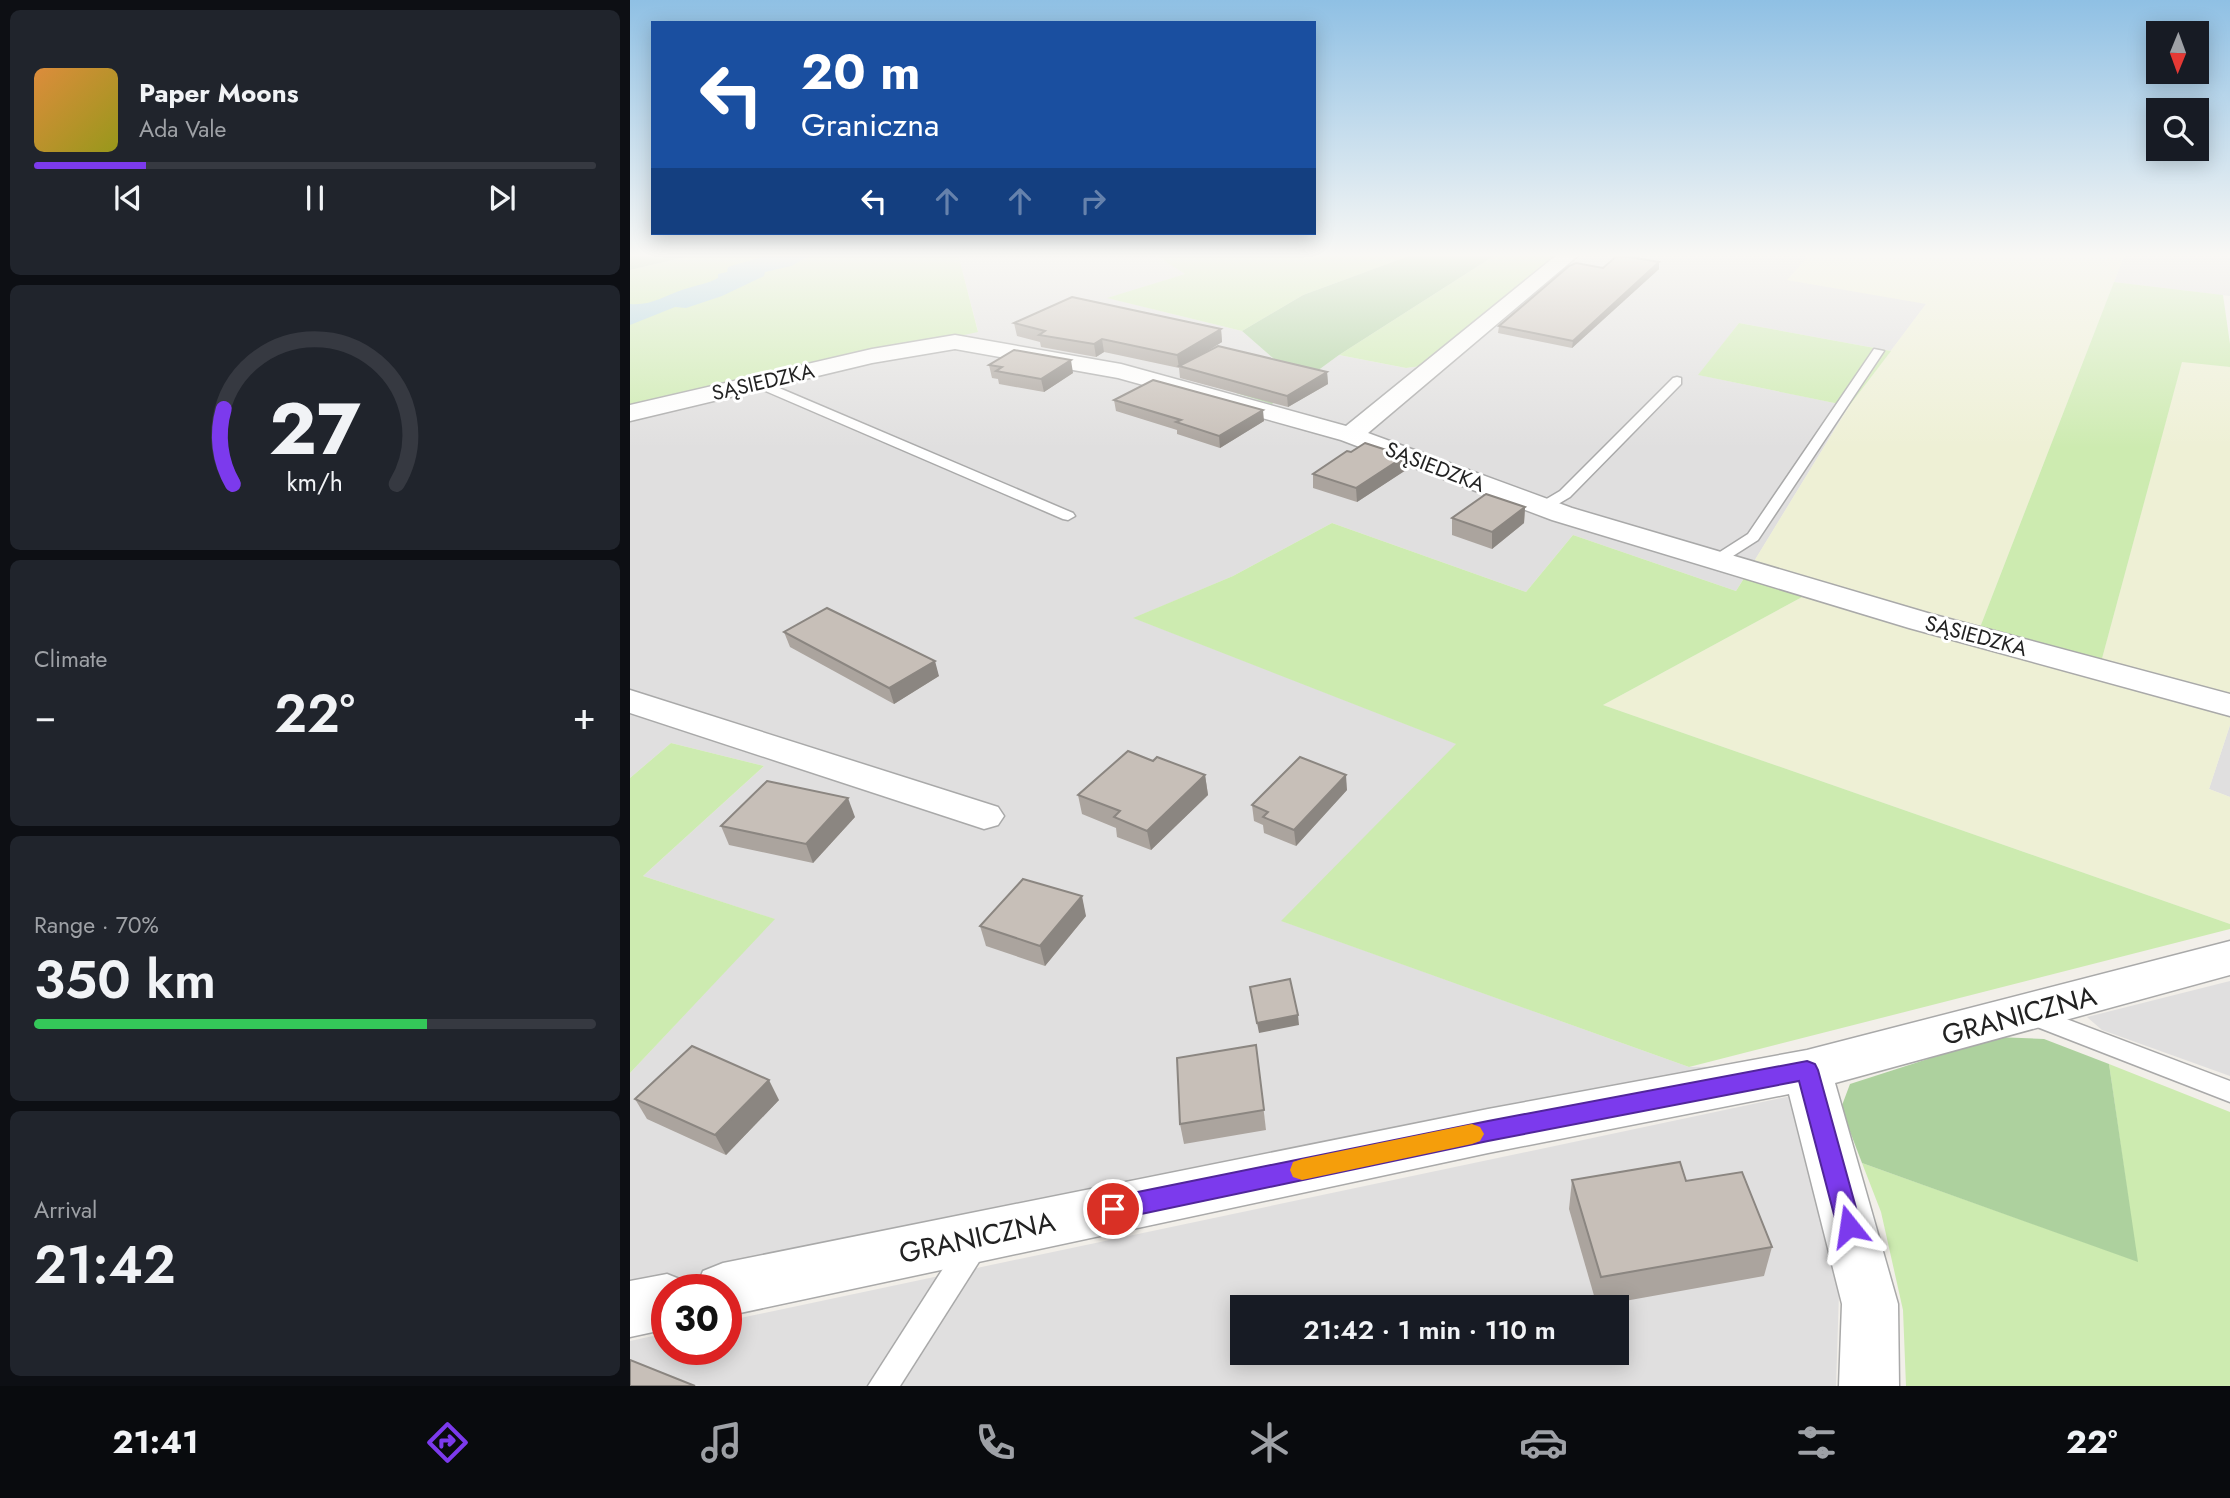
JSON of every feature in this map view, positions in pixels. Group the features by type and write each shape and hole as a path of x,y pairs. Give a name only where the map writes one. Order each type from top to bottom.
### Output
{"street":[{"path":"1350,435 1491,319"},
{"name":"SĄSIEDZKA","path":"630,413 872,356 955,342 1121,371 1350,435 1543,507 1717,561 1920,621 2230,705"},
{"path":"630,701 984,816"},
{"name":"GRANICZNA","path":"742,1286 1488,1131 1807,1070 2230,958"},
{"path":"1807,1070 1870,1304 1869,1386"},
{"path":"630,1309 651,1304"}],"lane":[{"path":"1717,561 1752,537 1878,351"},
{"path":"1543,507 1565,494 1677,381"},
{"path":"758,383 1068,516"},
{"path":"2025,1013 2230,1092"},
{"path":"883,1386 980,1236"}],"shaded area":[{"path":"975,319 1192,319 1242,331 1282,366 1272,404 1339,355 1406,368 1451,362 1501,319 1915,319 1891,351 1739,323 1699,375 1849,406 1736,591 1573,535 1526,592 1332,523 1233,576 1134,618 1457,744 1282,921 1689,1067 1858,1064 742,1287 742,1274 651,1274 651,1303 630,1320 630,1073 774,919 643,876 764,766 671,743 630,778 630,406 978,331"},
{"path":"2230,725 2230,797 2209,789"},
{"path":"2230,981 2230,1076 2102,1030 2087,1017"},
{"path":"1791,1096 1839,1293 1836,1386 630,1386 630,1341 651,1336 651,1365 742,1365 742,1318"}],"green space":[{"path":"630,319 975,319 978,332 630,406"},
{"path":"1192,319 1263,319 1242,331"},
{"path":"1263,319 1396,319 1339,355 1272,404 1236,393 1282,366 1242,331"},
{"path":"1396,319 1480,319 1422,366 1406,368 1339,355"},
{"path":"1915,319 2100,319 1979,630 1753,563 1849,406"},
{"path":"2100,319 2226,319 2230,367 2182,362 2100,666 1979,630"},
{"path":"1739,323 1891,351 1849,406 1698,375"},
{"path":"2182,361 2230,367 2230,701 2100,666"},
{"path":"1332,523 1526,592 1573,535 1736,591 1746,575 1804,596 1603,705 2230,924 2230,929 1689,1067 1281,921 1456,744 1133,618 1233,576"},
{"path":"1804,596 2230,715 2230,725 2209,789 2230,797 2230,924 1603,705"},
{"path":"671,743 764,766 643,876 775,919 630,1073 630,778"},
{"path":"1996,1037 2044,1039 2109,1064 2138,1262 1862,1163 1841,1108 1850,1084"},
{"path":"2109,1064 2230,1112 2230,1386 1906,1386 1903,1310 1881,1212 1862,1163 2137,1261"}],"water":[{"path":"630,319 646,319 630,325"}],"building":[{"path":"1024,319 1173,319 1221,329 1177,355 1102,339 1094,344 1039,335 1045,331 1014,323"},
{"path":"1508,319 1597,319 1573,341 1499,326"},
{"path":"1218,346 1327,372 1287,396 1179,366"},
{"path":"1014,350 1071,360 1041,379 996,371 1002,367 989,365"},
{"path":"1153,380 1263,410 1219,436 1176,422 1181,420 1114,400"},
{"path":"1365,443 1405,456 1356,488 1313,474 1347,451 1351,452"},
{"path":"1486,494 1525,507 1492,532 1452,518"},
{"path":"827,608 935,661 889,688 784,632"},
{"path":"1128,751 1153,761 1157,757 1205,775 1147,831 1114,817 1120,811 1078,795"},
{"path":"1300,757 1346,775 1294,830 1263,817 1268,812 1252,805"},
{"path":"767,781 848,798 806,844 721,826"},
{"path":"1023,879 1082,896 1040,946 980,926"},
{"path":"1290,979 1298,1015 1257,1023 1250,987"},
{"path":"1256,1045 1264,1110 1180,1124 1177,1058"},
{"path":"692,1046 769,1080 715,1135 635,1099"},
{"path":"1680,1162 1686,1181 1742,1172 1772,1247 1601,1277 1572,1180"},
{"path":"630,1360 695,1386 630,1386"}],"slow traffic":[{"path":"1302,1170 1472,1134"}],"route":[{"path":"1113,1209 1488,1131 1807,1070 1849,1226"}]}
